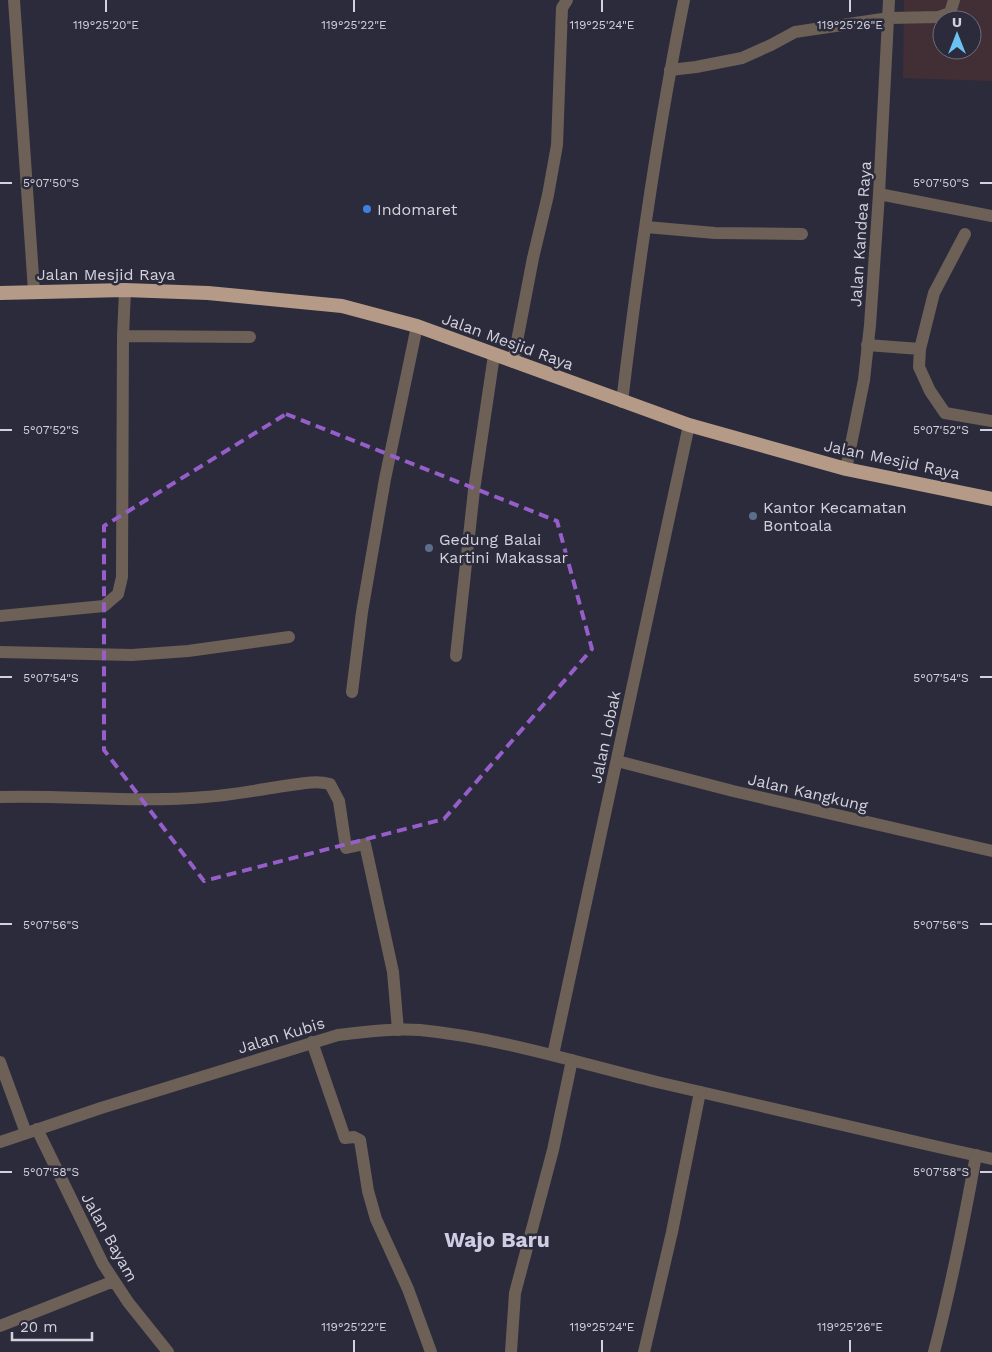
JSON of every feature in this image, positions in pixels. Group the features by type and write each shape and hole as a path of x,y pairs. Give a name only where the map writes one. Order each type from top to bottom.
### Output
{"highway":[{"name":"Jalan Mesjid Raya","path":"0,293 125,290 208,293 342,306 417,326 689,425 846,468 992,499"}],"street":[{"path":"14,0 34,291"},
{"path":"514,362 533,258 548,195 557,145 562,8 567,0"},
{"path":"622,402 634,302 670,70 684,0"},
{"name":"Jalan Kandea Raya","path":"846,468 864,380 880,194 889,0"},
{"path":"670,70 742,58 772,45 795,32 889,18 939,17 950,13 954,0"},
{"path":"880,194 992,216"},
{"path":"646,227 715,234 802,234"},
{"path":"965,234 934,293 920,349 919,368 930,391 945,413 992,421"},
{"path":"0,616 104,606 118,594 122,577 123,336 125,290"},
{"path":"352,692 362,612 385,479 417,326"},
{"path":"123,336 250,337"},
{"path":"867,345 920,349"},
{"path":"456,656 474,490 494,354"},
{"name":"Jalan Lobak","path":"553,1055 689,425"},
{"path":"0,652 142,654 188,652 289,637"},
{"name":"Jalan Kangkung","path":"617,760 742,793 992,851"},
{"path":"0,797 206,798 305,783 322,782 330,784 339,801 346,848 365,844 393,972 398,1030"},
{"name":"Jalan Kubis","path":"0,1142 338,1035 378,1030 419,1030 460,1036 553,1055 700,1092 992,1159"},
{"path":"312,1042 345,1138 354,1137 360,1140 368,1191 376,1219 408,1289 431,1352"},
{"path":"511,1352 515,1293 553,1150 572,1060"},
{"name":"Jalan Bayam","path":"0,1062 31,1131 74,1206 103,1264 168,1352"},
{"path":"644,1352 672,1232 700,1092"},
{"path":"934,1352 962,1230 976,1155"},
{"path":"0,1326 114,1281"}],"highlighted area":[{"path":"286,414 557,521 592,649 444,819 204,881 104,750 104,526"}],"shaded area":[{"path":"904,0 992,0 992,81 903,78"}],"place":[{"name":"Indomaret","path":"367,209"},
{"name":"Kantor Kecamatan Bontoala","path":"753,516"},
{"name":"Gedung Balai Kartini Makassar","path":"429,548"}],"district":[{"name":"Wajo Baru","path":"497,1240"}]}
